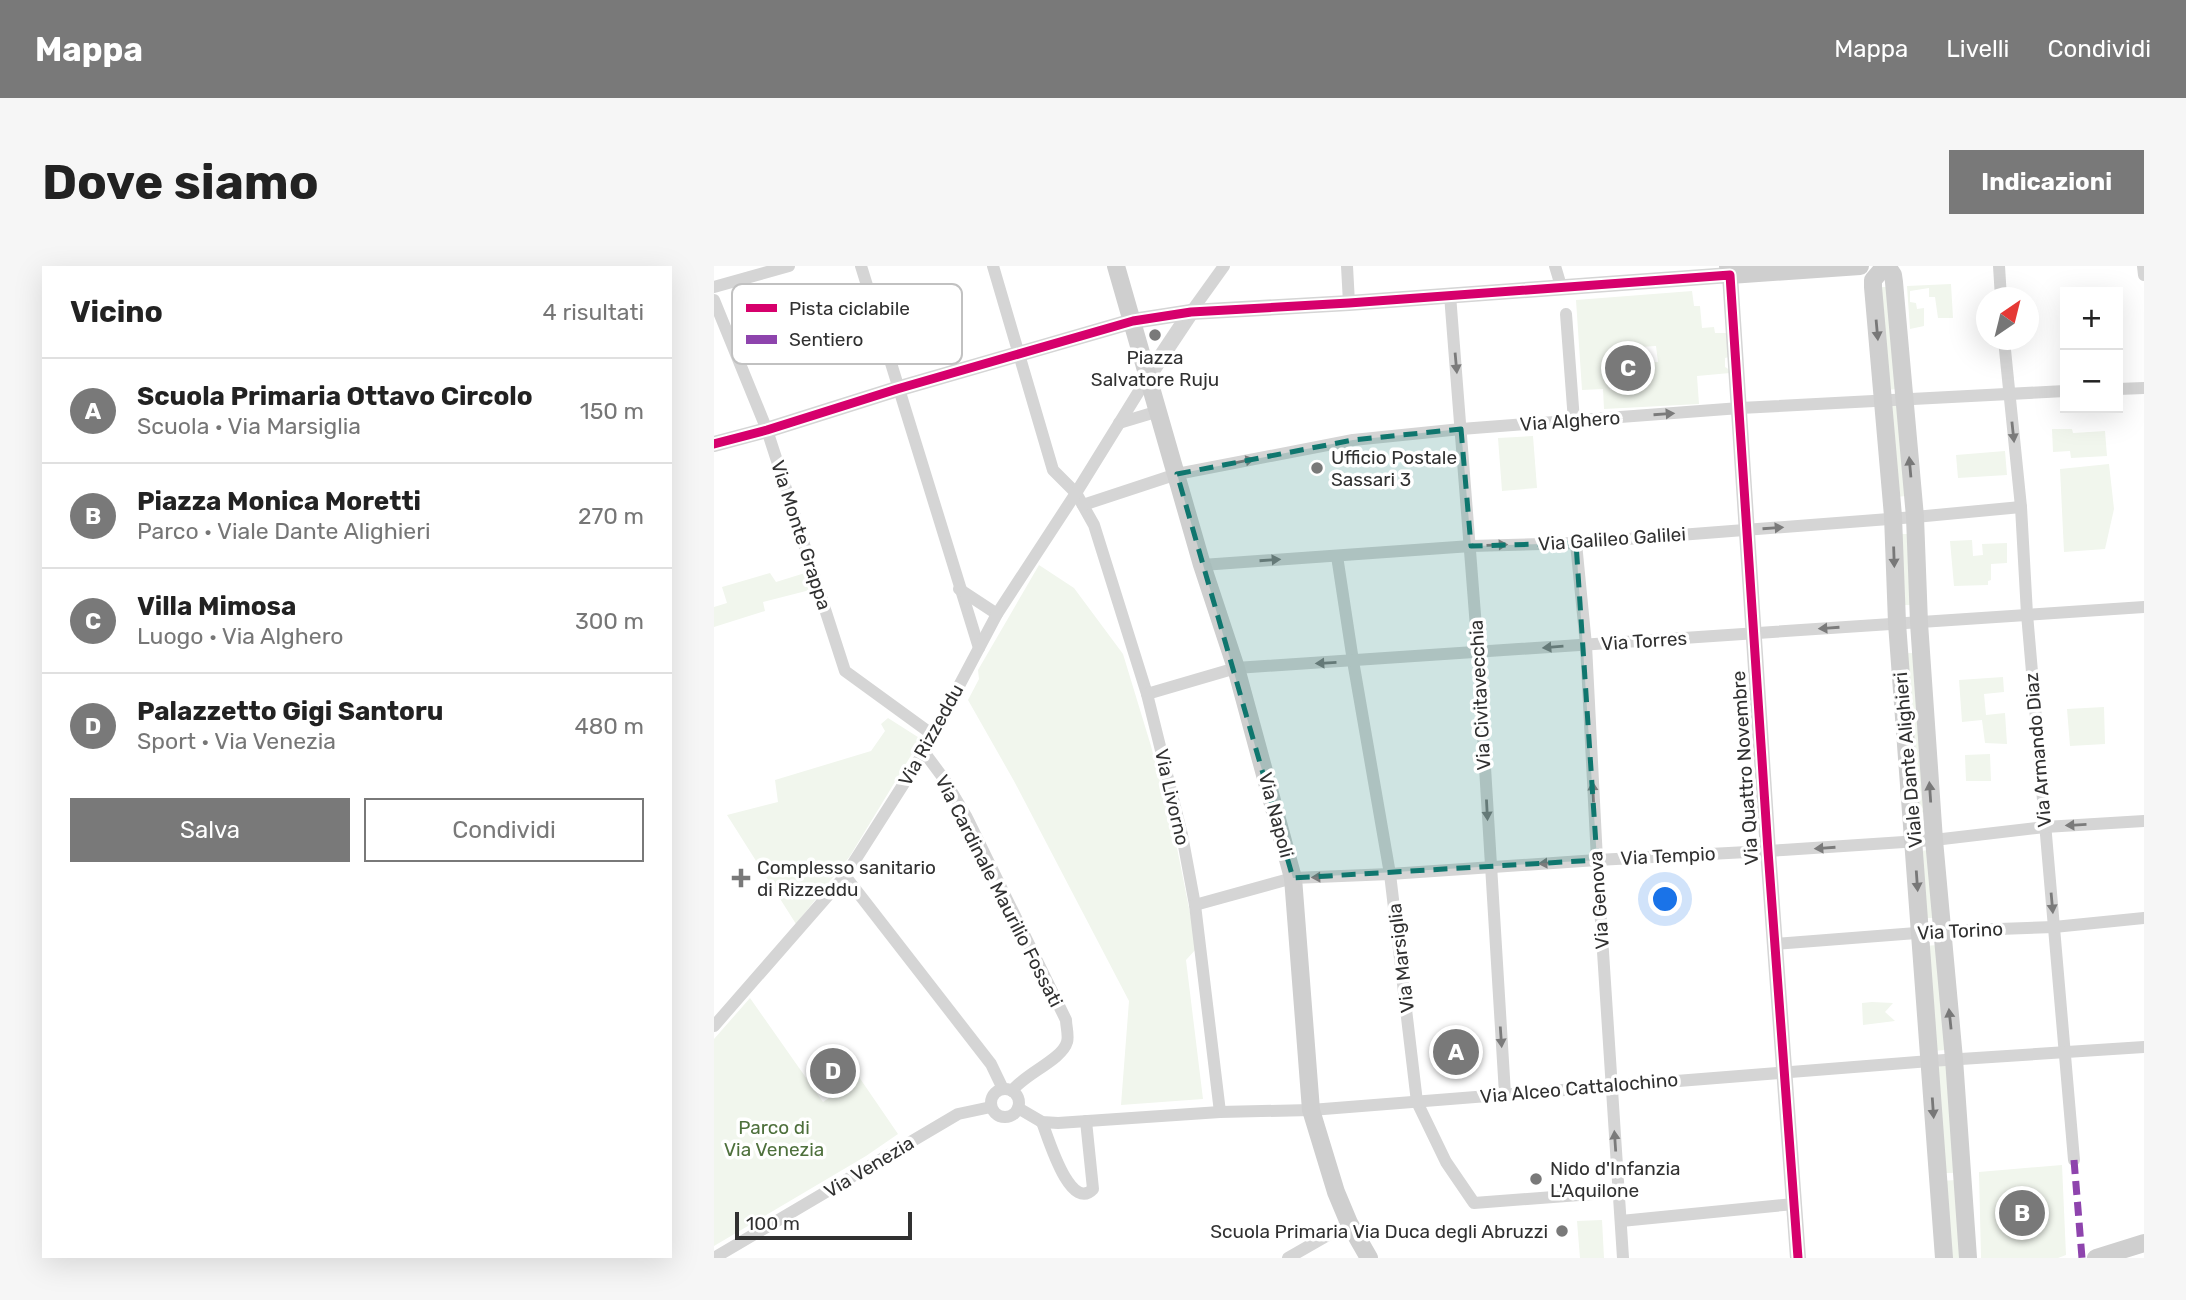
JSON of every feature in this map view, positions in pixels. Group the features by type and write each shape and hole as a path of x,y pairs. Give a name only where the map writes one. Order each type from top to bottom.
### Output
{"main road":[{"path":"1116,266 1149,374"},
{"path":"1729,270 1860,266"},
{"name":"Viale Dante Alighieri","path":"1944,1258 1897,623 1893,518 1873,280 1886,266 1893,275 1894,282 1915,517 1919,623 1934,840 1964,1176 1968,1258"},
{"name":"Via Napoli","path":"1149,374 1202,565 1236,668 1293,878 1311,1110 1336,1192 1349,1223 1369,1258"},
{"path":"1938,1177 1964,1176"},
{"path":"2096,1258 2144,1243"}],"street":[{"path":"714,287 789,266"},
{"path":"861,266 866,284"},
{"name":"Via Livorno","path":"993,266 1053,470 1079,499 1094,526 1147,694 1182,835 1195,905 1220,1112"},
{"path":"1149,374 1224,266"},
{"path":"1348,266 1349,303"},
{"path":"1555,266 1561,286"},
{"path":"1998,266 2000,287"},
{"path":"2143,266 2144,275"},
{"path":"714,444 1133,321 1191,312 1349,303 1729,270"},
{"name":"Via Quattro Novembre","path":"1729,270 1798,1258"},
{"name":"Via Civitavecchia","path":"1450,295 1471,546 1505,1094"},
{"name":"Via Monte Grappa","path":"714,300 732,343"},
{"path":"1566,314 1574,421"},
{"name":"Via Armando Diaz","path":"2005,350 2021,507 2027,614 2074,1160"},
{"name":"Via Monte Grappa","path":"741,364 768,430 845,670 933,735"},
{"path":"890,364 979,649"},
{"name":"Via Rizzeddu","path":"714,1026 845,876 924,752 997,614 1079,499 1119,423 1149,374"},
{"path":"2123,389 2144,388"},
{"name":"Via Alghero","path":"1079,499 1177,474 1353,440 1740,408 2060,391"},
{"path":"1119,423 1159,411"},
{"name":"Via Galileo Galilei","path":"1202,565 1471,546 1576,542 2021,507"},
{"name":"Via Genova","path":"1576,542 1586,645 1623,1258"},
{"name":"Via Marsiglia","path":"1337,556 1391,874 1416,1102 1446,1162 1474,1203 1619,1192"},
{"path":"959,589 997,614"},
{"name":"Via Torres","path":"1147,694 1236,668 2144,607"},
{"name":"Via Cardinale Maurilio Fossati","path":"924,752 944,779 965,816 1066,1020 1067,1043 1059,1053 1008,1090"},
{"name":"Via Tempio","path":"1195,905 1293,878 1934,840 2045,827 2144,821"},
{"path":"845,876 986,1057 1008,1090 1018,1098 1018,1108 1012,1115 1002,1117 991,1107 991,1097 1008,1090"},
{"name":"Via Torino","path":"1776,944 1920,932 2054,927 2144,918"},
{"name":"Via Alceo Cattalochino","path":"1042,1122 1311,1110 1954,1059 2144,1047"},
{"name":"Via Venezia","path":"717,1257 958,1114 991,1107"},
{"path":"1018,1108 1042,1122 1055,1160 1074,1191 1081,1195 1093,1189 1086,1121"},
{"path":"1620,1221 1794,1204"},
{"path":"1288,1258 1349,1223"}],"highlighted area":[{"path":"1461,429 1471,546 1576,543 1597,860 1293,878 1177,474 1353,440"}],"green space":[{"path":"1951,284 1953,318 1938,318 1935,297 1929,297 1929,288 1910,291 1910,302 1916,303 1917,309 1924,308 1924,326 1910,329 1907,286"},
{"path":"1880,287 1891,287 1897,389 1886,390"},
{"path":"1692,291 1694,306 1700,306 1702,328 1714,327 1715,333 1727,333 1729,357 1725,358 1725,367 1730,373 1697,376 1699,404 1604,409 1603,389 1582,390 1576,300","holes":["1656,346 1658,362 1654,362 1654,367 1649,367 1646,378 1643,379 1643,388 1610,390 1608,369 1604,365 1608,354 1640,352 1640,347"]},
{"path":"1898,405 1907,496 1894,497 1886,406"},
{"path":"2052,429 2072,429 2073,433 2105,431 2107,456 2071,458 2070,451 2053,452"},
{"path":"1533,436 1537,488 1502,491 1498,438"},
{"path":"2005,451 2007,475 1958,478 1956,455"},
{"path":"2109,464 2114,509 2105,549 2064,552 2060,469"},
{"path":"1898,534 1912,534 1914,605 1900,605"},
{"path":"1972,540 1973,556 1983,555 1982,544 2007,543 2007,563 1991,564 1991,580 1988,585 1954,586 1950,541"},
{"path":"1039,565 1074,588 1123,654 1151,746 1177,848 1197,948 1186,960 1203,1099 1121,1105 1129,1001 1014,781 968,700 979,679 978,670"},
{"path":"770,573 776,582 805,573 810,590 763,602 765,611 714,627 714,607 727,603 722,587"},
{"path":"1905,653 1918,653 1926,812 1914,813"},
{"path":"2003,677 2004,692 1984,694 1986,715 2005,713 2007,744 1985,743 1982,720 1962,722 1959,680"},
{"path":"2104,707 2105,744 2070,746 2067,709"},
{"path":"888,718 921,739 850,856 796,924 727,815 778,802 775,780 871,751 885,731 881,724"},
{"path":"1990,754 1991,781 1966,781 1965,755"},
{"path":"1931,850 1936,918 1923,918 1919,851"},
{"path":"1938,945 1946,1050 1932,1051 1924,946"},
{"name":"Parco di Via Venezia","path":"750,998 823,1102 859,1077 898,1134 866,1156 714,1246 714,1039"},
{"path":"1862,1003 1893,1003 1885,1012 1895,1021 1863,1025"},
{"path":"1934,1066 1950,1066 1956,1173 1940,1173"},
{"path":"2062,1165 2066,1255 2058,1258 1981,1258 1979,1172"},
{"path":"1956,1180 1962,1258 1947,1258 1941,1181"},
{"path":"1602,1220 1604,1258 1580,1258 1577,1221"}],"marked path":[{"path":"2074,1160 2082,1258"}],"cycle path":[{"path":"714,444 1133,321 1191,312 1730,275 1798,1258"}],"place":[{"name":"Piazza Salvatore Ruju","path":"1155,335"},
{"name":"Villa Mimosa","path":"1628,368"},
{"name":"Ufficio Postale Sassari 3","path":"1317,468"},
{"name":"Complesso sanitario di Rizzeddu","path":"741,878"},
{"name":"Scuola Primaria Ottavo Circolo","path":"1456,1052"},
{"name":"Palazzetto Gigi Santoru","path":"833,1071"},
{"name":"Nido d'Infanzia L'Aquilone","path":"1536,1179"},
{"name":"Piazza Monica Moretti","path":"2022,1213"},
{"name":"Scuola Primaria Via Duca degli Abruzzi","path":"1562,1231"}]}
